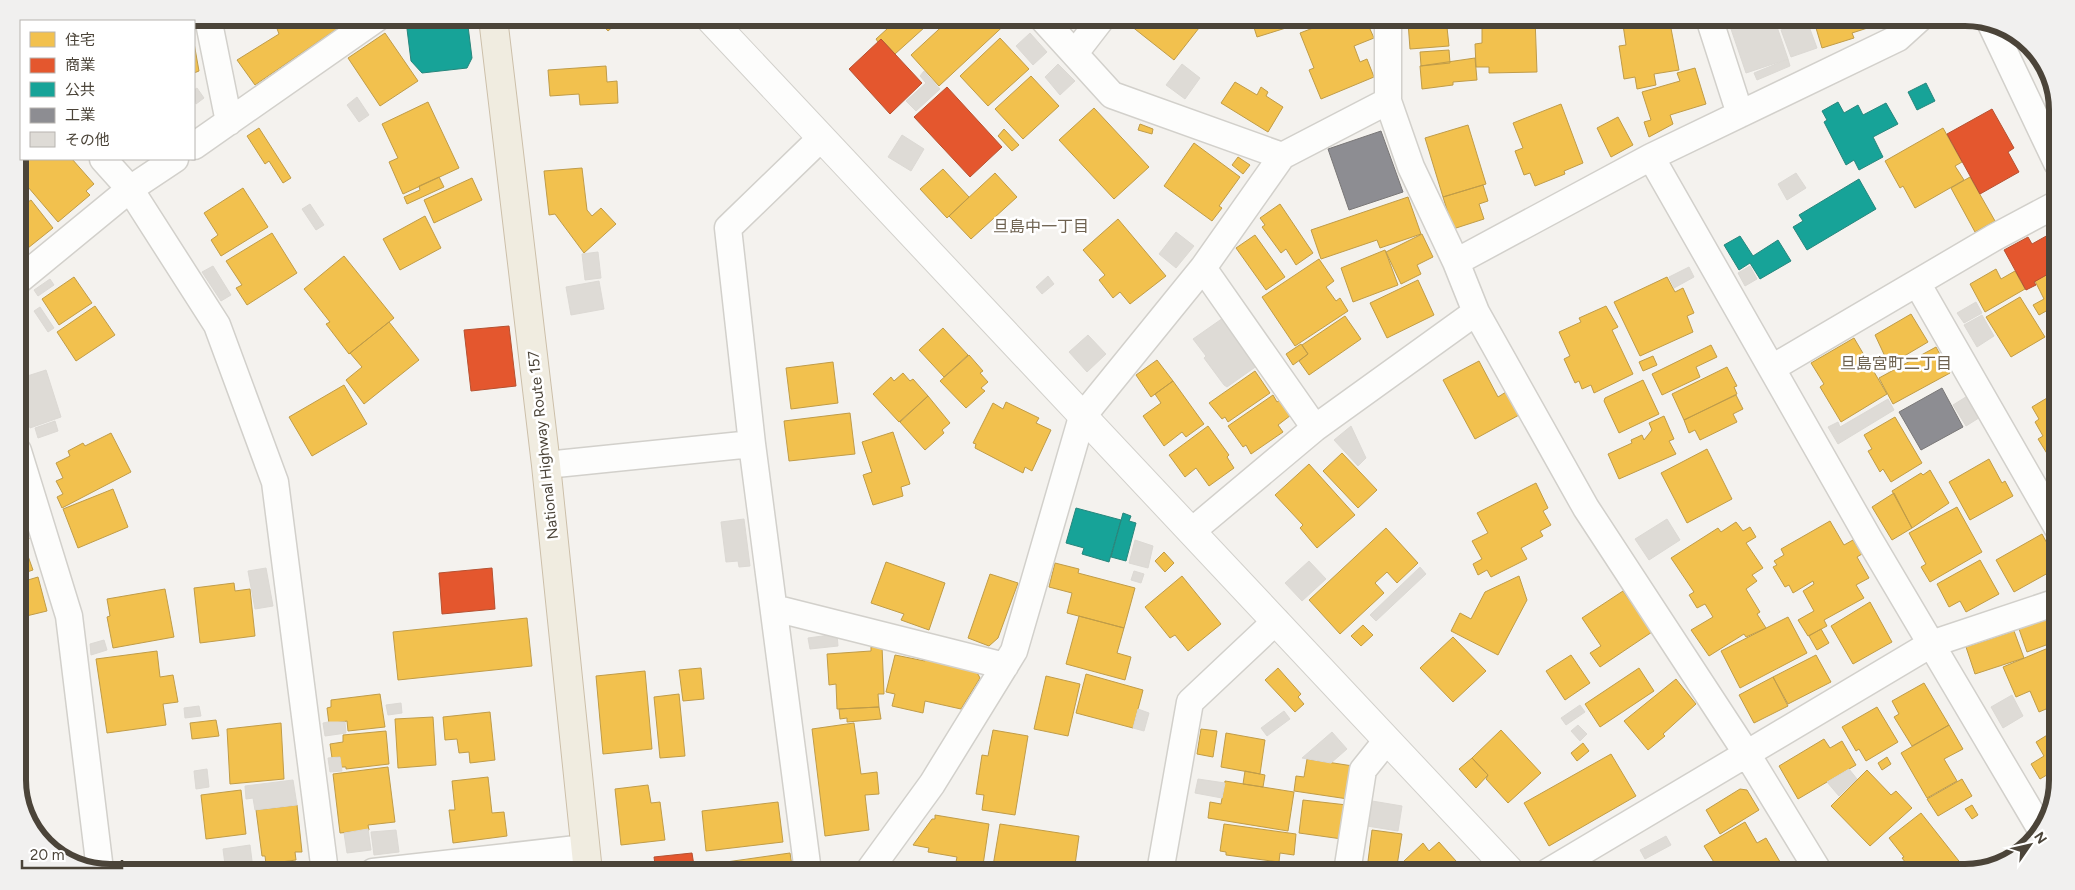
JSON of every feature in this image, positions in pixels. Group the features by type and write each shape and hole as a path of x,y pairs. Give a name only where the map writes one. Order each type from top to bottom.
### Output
{"highway":[{"name":"National Highway Route 157","path":"494,26 546,465 586,860"}],"street":[{"path":"210,26 229,122"},
{"path":"195,145 367,26"},
{"path":"717,26 1503,864"},
{"path":"1050,26 1112,95 1282,156"},
{"path":"1075,53 1096,26"},
{"path":"1388,26 1388,101 1411,167 1456,262 1476,312 1586,508 1747,754 1815,864"},
{"path":"1712,26 1740,114"},
{"path":"1456,262 1651,157 1898,38 1911,26"},
{"path":"1995,32 2049,146"},
{"path":"874,864 932,784 1014,651 1082,416 1203,268 1282,156 1388,101"},
{"path":"807,864 752,444 728,228 821,138"},
{"path":"1651,157 1931,644 2035,820"},
{"path":"104,160 130,189 217,326 275,482 324,864"},
{"path":"26,274 130,189 174,160"},
{"path":"1772,368 1995,236 2049,208"},
{"path":"1203,268 1315,428"},
{"path":"1917,282 2049,513"},
{"path":"1192,531 1315,428 1476,312"},
{"path":"546,465 752,444"},
{"path":"26,478 69,616 99,863"},
{"path":"1561,864 1931,644 2049,605"},
{"path":"774,608 1005,666"},
{"path":"1161,864 1190,702 1276,621"},
{"path":"1348,864 1363,770 1387,740"},
{"path":"515,864 586,860"}],"building: 住宅":[{"path":"276,26 341,26 255,85 237,60 279,34"},
{"path":"603,26 614,26 608,31"},
{"path":"890,26 926,26 895,54 881,39 878,42 876,39"},
{"path":"942,26 1003,26 939,86 911,55"},
{"path":"1131,26 1201,26 1174,60"},
{"path":"1254,26 1292,26 1257,37"},
{"path":"1318,26 1369,26 1374,38 1354,46 1360,62 1367,59 1374,77 1321,99 1309,70 1314,68 1300,33"},
{"path":"1408,26 1447,26 1449,46 1410,49"},
{"path":"1482,26 1535,26 1537,72 1489,73 1489,67 1476,67 1475,44 1482,43"},
{"path":"1623,26 1671,26 1679,70 1654,74 1656,85 1637,89 1635,77 1624,79 1619,46 1626,45"},
{"path":"1815,26 1874,26 1852,33 1854,38 1822,48"},
{"path":"385,33 418,81 380,106 348,58"},
{"path":"1000,38 1029,69 988,106 960,76"},
{"path":"195,49 199,71 195,73"},
{"path":"1449,50 1450,63 1421,66 1420,52"},
{"path":"1475,58 1477,80 1453,82 1453,85 1422,89 1420,66"},
{"path":"606,66 607,82 617,81 618,103 580,105 579,94 550,96 548,70"},
{"path":"1695,68 1706,104 1670,115 1673,124 1649,137 1644,122 1651,120 1642,92 1680,81 1677,73"},
{"path":"1031,76 1059,106 1023,139 995,109"},
{"path":"1235,82 1257,95 1261,87 1268,92 1266,96 1283,107 1268,132 1221,103"},
{"path":"428,102 459,168 403,194 389,162 398,158 382,124"},
{"path":"1561,104 1583,163 1564,171 1565,174 1535,186 1530,173 1524,175 1515,151 1523,148 1513,123"},
{"path":"1094,108 1149,167 1114,199 1059,140"},
{"path":"1618,117 1633,145 1611,157 1597,128"},
{"path":"1140,124 1153,129 1152,134 1138,130"},
{"path":"1468,125 1486,184 1443,197 1425,138"},
{"path":"259,128 291,178 283,183 269,161 265,164 247,136"},
{"path":"1943,128 1962,162 1955,166 1964,180 1915,208 1903,186 1900,188 1885,161"},
{"path":"1004,129 1019,145 1012,151 998,136"},
{"path":"1194,143 1240,177 1219,206 1222,208 1212,221 1164,186"},
{"path":"1238,157 1250,165 1243,174 1232,165"},
{"path":"26,160 73,160 94,184 86,191 90,195 58,222 28,187 26,189"},
{"path":"582,168 587,210 592,216 601,208 616,224 584,253 555,214 549,215 544,171"},
{"path":"943,169 969,197 947,218 920,189"},
{"path":"995,173 1017,197 971,239 949,216"},
{"path":"439,177 444,187 407,204 404,197 420,190 419,186"},
{"path":"1970,177 1995,221 1975,232 1951,188"},
{"path":"472,178 482,200 434,223 424,200"},
{"path":"1483,185 1488,201 1479,204 1484,219 1453,229 1443,197"},
{"path":"243,188 268,227 221,256 211,240 218,235 204,213"},
{"path":"1408,197 1421,234 1380,248 1377,240 1321,259 1311,230"},
{"path":"31,200 53,228 26,250 26,203"},
{"path":"1280,204 1313,253 1296,265 1286,249 1281,253 1262,227 1265,225 1260,218"},
{"path":"425,216 441,248 400,270 383,239"},
{"path":"1118,219 1166,276 1130,304 1120,292 1113,298 1099,280 1105,275 1083,250"},
{"path":"272,233 297,273 247,305 236,288 242,285 226,261"},
{"path":"1422,234 1433,257 1417,265 1421,274 1401,284 1386,252"},
{"path":"1255,235 1285,277 1266,290 1236,248"},
{"path":"1385,250 1398,285 1353,302 1341,268"},
{"path":"344,256 394,318 349,354 326,324 330,322 304,289"},
{"path":"1319,259 1334,281 1326,287 1336,301 1340,298 1348,311 1295,346 1262,297"},
{"path":"1996,269 2001,279 2015,271 2025,289 1985,312 1970,284"},
{"path":"2049,273 2049,309 2039,315 2033,305 2044,299 2035,281"},
{"path":"74,277 92,303 59,325 42,299"},
{"path":"1667,277 1675,292 1683,288 1694,313 1687,316 1693,332 1640,356 1614,302"},
{"path":"1418,280 1434,315 1387,338 1370,303"},
{"path":"2020,297 2045,337 2011,357 1986,317"},
{"path":"95,306 115,335 76,361 57,332"},
{"path":"1606,306 1618,327 1612,330 1633,374 1594,393 1591,385 1582,389 1579,381 1575,383 1564,359 1570,356 1559,332 1581,322 1579,318"},
{"path":"1911,314 1928,342 1889,365 1875,335"},
{"path":"1345,316 1361,339 1309,375 1299,361 1308,354 1302,345"},
{"path":"389,322 419,360 364,404 346,380 362,367 350,353"},
{"path":"943,328 968,355 944,377 919,350"},
{"path":"1854,338 1887,394 1841,422 1820,387 1824,384 1811,363"},
{"path":"1301,344 1308,354 1293,365 1286,354"},
{"path":"1711,345 1717,357 1696,367 1700,377 1662,395 1652,374"},
{"path":"1936,347 1950,373 1893,404 1879,378"},
{"path":"969,355 983,371 980,373 988,382 981,388 985,391 966,408 940,381"},
{"path":"1653,356 1657,365 1643,371 1639,362"},
{"path":"1157,360 1173,381 1151,397 1136,375"},
{"path":"1479,361 1498,397 1506,392 1519,415 1475,439 1443,380"},
{"path":"833,362 838,403 791,409 786,368"},
{"path":"1727,367 1737,386 1734,387 1737,394 1684,420 1672,394"},
{"path":"1255,371 1270,393 1228,422 1225,417 1222,419 1209,403"},
{"path":"903,373 910,381 913,379 928,396 899,422 873,394 891,377 894,381"},
{"path":"1643,380 1659,414 1619,433 1604,401 1605,398"},
{"path":"1173,381 1204,424 1186,437 1182,432 1164,446 1143,416 1161,403 1155,394"},
{"path":"344,385 367,424 312,456 289,417"},
{"path":"1273,395 1277,402 1284,397 1295,412 1278,425 1283,432 1251,454 1246,445 1243,447 1228,426"},
{"path":"1736,395 1743,409 1733,414 1737,422 1700,440 1695,430 1689,433 1684,420"},
{"path":"928,396 950,423 942,430 944,433 925,450 900,422"},
{"path":"2049,397 2049,457 2038,439 2043,436 2035,422 2039,419 2032,407"},
{"path":"1006,402 1039,418 1036,423 1051,430 1032,471 1025,467 1023,473 975,448 976,444 973,443 993,403 1003,409"},
{"path":"850,413 855,454 789,461 784,421"},
{"path":"1664,416 1674,439 1669,441 1676,454 1619,479 1608,454 1632,443 1631,440 1642,435 1644,440 1652,430 1649,423"},
{"path":"1895,417 1922,463 1891,482 1883,469 1880,472 1868,451 1872,449 1864,435"},
{"path":"1208,426 1229,455 1227,457 1234,468 1209,486 1196,468 1185,477 1169,455"},
{"path":"893,432 910,484 901,487 903,496 873,505 863,475 872,472 862,442"},
{"path":"111,433 131,472 62,508 57,497 63,494 56,481 63,478 56,463 70,456 68,451 83,443 85,446"},
{"path":"1707,449 1732,499 1687,523 1661,473"},
{"path":"1342,453 1377,490 1358,508 1323,471"},
{"path":"1989,459 2002,483 2005,481 2013,496 1970,520 1949,482"},
{"path":"1309,464 1355,515 1317,548 1300,528 1303,525 1275,495"},
{"path":"1930,470 1949,503 1912,528 1892,491 1921,473 1923,475"},
{"path":"1536,483 1548,508 1543,511 1551,525 1540,531 1543,536 1521,548 1527,559 1491,577 1487,570 1478,575 1473,564 1482,559 1472,541 1488,533 1477,513"},
{"path":"113,489 128,527 78,548 63,509"},
{"path":"1894,493 1912,528 1892,540 1872,507"},
{"path":"1957,507 1982,552 1930,582 1921,567 1926,564 1909,533"},
{"path":"1830,521 1844,545 1853,540 1862,554 1857,557 1869,578 1856,585 1864,598 1824,620 1827,626 1808,636 1798,620 1814,611 1803,591 1814,584 1813,581 1793,593 1789,585 1785,587 1773,567 1777,565 1774,561 1784,555 1781,549"},
{"path":"1736,522 1743,531 1750,527 1756,537 1746,543 1763,568 1752,575 1757,581 1746,589 1760,612 1757,614 1766,628 1746,637 1744,634 1709,656 1691,630 1713,617 1705,604 1697,608 1689,595 1694,592 1671,558 1718,528 1721,532"},
{"path":"1386,528 1418,563 1397,583 1387,572 1375,583 1384,593 1340,634 1309,600"},
{"path":"26,529 29,539 26,540"},
{"path":"2042,534 2049,547 2049,572 2014,592 1996,560"},
{"path":"26,550 33,570 26,572"},
{"path":"1164,552 1174,563 1165,572 1155,561"},
{"path":"1980,560 1999,594 1966,612 1960,601 1949,607 1937,584"},
{"path":"886,562 945,583 929,630 901,620 904,614 871,603"},
{"path":"1055,563 1079,569 1078,573 1135,588 1124,628 1067,613 1072,593 1049,587"},
{"path":"990,574 1018,583 998,638 989,646 968,638"},
{"path":"1182,576 1221,624 1188,651 1175,635 1170,638 1145,607"},
{"path":"1519,576 1527,600 1498,655 1451,631 1460,613 1471,619 1485,592"},
{"path":"38,577 47,611 26,616 26,581"},
{"path":"234,583 235,591 250,589 255,636 200,643 194,588"},
{"path":"165,589 174,637 113,648 107,617 110,616 107,599"},
{"path":"1623,591 1652,632 1600,667 1590,653 1601,646 1582,618"},
{"path":"1870,602 1892,642 1853,664 1831,626"},
{"path":"1079,616 1124,628 1117,653 1131,657 1125,680 1066,664"},
{"path":"1788,617 1807,653 1740,688 1721,651"},
{"path":"527,618 532,666 398,680 393,632"},
{"path":"2049,619 2049,644 2027,652 2019,629"},
{"path":"1363,625 1373,635 1361,646 1351,636"},
{"path":"1821,629 1829,643 1817,650 1809,636"},
{"path":"2014,631 2024,658 1975,674 1966,647"},
{"path":"1453,637 1486,671 1453,702 1420,668"},
{"path":"882,646 884,694 878,694 879,707 837,709 836,684 829,685 827,654 871,651 871,647"},
{"path":"2049,648 2049,716 2046,709 2039,712 2030,691 2016,697 2003,667"},
{"path":"157,651 160,677 173,675 178,702 163,704 166,725 107,733 96,659"},
{"path":"895,655 925,661 927,655 973,665 980,678 961,709 925,701 923,713 892,706 895,694 886,692"},
{"path":"1571,655 1590,683 1565,700 1546,671"},
{"path":"1816,655 1831,682 1788,704 1773,677"},
{"path":"701,668 704,699 683,701 679,670"},
{"path":"1278,668 1301,694 1298,697 1304,704 1295,712 1265,680"},
{"path":"1639,668 1654,691 1600,727 1585,704"},
{"path":"645,671 652,749 603,754 596,676"},
{"path":"1086,674 1143,690 1133,728 1076,713"},
{"path":"1046,676 1080,684 1068,736 1034,729"},
{"path":"1773,677 1788,706 1754,723 1739,695"},
{"path":"1676,679 1696,704 1663,734 1665,736 1648,750 1624,721"},
{"path":"1924,683 1949,725 1912,746 1894,717 1899,714 1892,701"},
{"path":"380,694 385,727 348,731 347,721 329,724 327,708 331,707 331,700"},
{"path":"679,694 685,756 660,758 654,697"},
{"path":"879,707 881,719 847,722 847,718 840,719 839,709"},
{"path":"1877,707 1898,742 1866,761 1859,749 1856,751 1842,727"},
{"path":"490,712 495,760 470,763 469,752 459,753 457,739 445,740 443,717"},
{"path":"433,717 436,765 398,768 395,719"},
{"path":"216,720 219,736 192,739 190,723"},
{"path":"281,723 284,779 230,784 227,729"},
{"path":"854,723 861,774 877,772 879,794 865,795 869,830 825,836 812,729"},
{"path":"1949,725 1963,749 1944,759 1957,781 1927,798 1901,753"},
{"path":"1201,729 1217,731 1213,757 1197,754"},
{"path":"993,730 1028,736 1015,815 982,810 984,795 976,794 982,755 988,756"},
{"path":"1501,730 1541,773 1508,803 1486,779 1488,775 1472,758"},
{"path":"386,731 389,764 346,769 346,767 341,767 340,757 332,758 330,744 343,742 343,735"},
{"path":"1226,733 1265,740 1260,774 1221,767"},
{"path":"2049,734 2049,774 2040,779 2031,764 2044,756 2036,742"},
{"path":"1824,739 1830,748 1842,741 1856,765 1798,799 1779,766"},
{"path":"1583,743 1589,751 1577,761 1571,753"},
{"path":"1611,754 1636,796 1549,846 1524,803"},
{"path":"1887,757 1891,764 1882,770 1878,763"},
{"path":"1472,758 1488,775 1476,788 1459,769"},
{"path":"1307,759 1353,766 1348,799 1294,791 1296,776 1304,777"},
{"path":"388,767 395,822 368,825 369,830 340,833 333,774"},
{"path":"1867,770 1891,795 1896,791 1912,808 1870,846 1831,806"},
{"path":"1245,771 1265,775 1263,787 1243,784"},
{"path":"488,777 492,813 504,812 507,836 453,843 449,810 455,810 452,781"},
{"path":"1962,779 1972,796 1938,816 1927,799"},
{"path":"1225,781 1294,792 1288,831 1208,818 1210,802 1221,804"},
{"path":"648,785 651,803 660,802 665,840 621,845 615,789"},
{"path":"1740,789 1747,790 1759,810 1720,834 1706,810"},
{"path":"241,790 246,834 206,839 201,795"},
{"path":"1303,800 1347,805 1342,839 1299,833"},
{"path":"778,802 783,842 706,851 702,811"},
{"path":"297,805 302,852 295,852 296,860 266,864 265,856 262,856 256,810"},
{"path":"1972,805 1978,815 1972,819 1965,809"},
{"path":"1921,813 1961,864 1907,864 1902,858 1904,857 1889,838"},
{"path":"935,815 989,824 983,864 956,864 957,857 928,852 929,848 913,845 932,819 935,819"},
{"path":"1745,822 1757,843 1766,838 1781,864 1715,864 1704,846"},
{"path":"1000,824 1079,836 1075,864 993,864"},
{"path":"1224,824 1296,834 1294,855 1280,853 1279,862 1226,855 1226,852 1220,851"},
{"path":"1372,830 1402,834 1397,864 1368,864"},
{"path":"1439,842 1459,864 1405,864 1403,862 1423,843 1429,851"},
{"path":"790,853 792,864 712,864"}],"building: 商業":[{"path":"881,39 922,83 890,114 849,69"},
{"path":"947,87 1002,147 970,177 914,117"},
{"path":"1992,109 2014,148 2008,152 2019,172 1980,194 1947,134"},
{"path":"2049,234 2049,274 2034,282 2036,285 2026,290 2004,250 2028,237 2032,244"},
{"path":"509,326 516,386 471,391 464,330"},
{"path":"492,568 495,609 442,614 439,573"},
{"path":"692,853 694,864 655,864 654,857"}],"building: 公共":[{"path":"407,26 468,26 472,58 467,68 422,73 411,61"},
{"path":"1926,83 1935,101 1917,110 1908,92"},
{"path":"1838,102 1844,113 1858,105 1863,115 1886,103 1898,124 1873,137 1883,157 1859,170 1854,160 1846,165 1824,122 1827,120 1822,111"},
{"path":"1859,179 1876,209 1807,250 1793,227 1803,221 1799,215"},
{"path":"1740,236 1753,256 1778,240 1791,261 1760,279 1750,263 1739,270 1724,245"},
{"path":"1076,508 1121,520 1109,562 1082,554 1084,548 1066,543"},
{"path":"1123,513 1131,516 1129,521 1136,523 1126,561 1111,557"}],"building: 工業":[{"path":"1381,131 1403,192 1349,210 1328,149"},
{"path":"1942,388 1963,427 1921,450 1899,412"}],"building: その他":[{"path":"1741,26 1777,26 1788,59 1746,73 1731,29"},
{"path":"1793,26 1809,26 1817,48 1791,57 1781,30"},
{"path":"1030,33 1047,52 1033,65 1016,46"},
{"path":"1788,59 1790,66 1757,80 1754,73"},
{"path":"1058,64 1075,81 1060,95 1045,77"},
{"path":"1182,64 1200,78 1185,99 1166,85"},
{"path":"924,71 940,89 916,111 906,101 926,83 920,76"},
{"path":"197,88 204,98 196,104 195,97 195,89"},
{"path":"357,97 369,115 359,122 347,105"},
{"path":"902,135 924,149 911,171 888,157"},
{"path":"1796,173 1806,188 1787,200 1778,184"},
{"path":"310,204 324,225 316,230 302,209"},
{"path":"1176,232 1194,246 1176,268 1159,254"},
{"path":"598,252 601,278 585,280 582,254"},
{"path":"213,266 231,295 221,301 202,272"},
{"path":"1750,266 1757,279 1745,286 1738,273"},
{"path":"1689,267 1694,277 1674,288 1669,277"},
{"path":"1048,276 1054,284 1042,294 1036,287"},
{"path":"50,279 54,285 38,296 34,290"},
{"path":"599,281 604,309 571,315 566,287"},
{"path":"1976,302 1982,313 1964,323 1957,313"},
{"path":"40,307 54,328 48,332 34,311"},
{"path":"1982,315 1994,336 1977,347 1964,325"},
{"path":"1223,318 1261,363 1227,387 1204,358 1206,356 1193,339"},
{"path":"1088,335 1106,354 1087,372 1069,352"},
{"path":"46,370 61,417 30,428 26,415 26,376"},
{"path":"1969,395 1982,416 1966,426 1953,405"},
{"path":"1888,399 1894,410 1838,444 1828,427 1838,422 1840,427"},
{"path":"55,421 58,431 38,438 35,428"},
{"path":"1351,426 1366,458 1358,466 1334,440"},
{"path":"744,519 750,566 739,567 738,561 726,562 721,522"},
{"path":"1667,519 1680,540 1649,560 1635,539"},
{"path":"1135,540 1153,546 1148,568 1129,563"},
{"path":"1309,561 1326,579 1302,601 1285,583"},
{"path":"1420,567 1426,574 1376,621 1370,615"},
{"path":"266,568 273,606 255,609 248,571"},
{"path":"1134,571 1144,574 1141,583 1131,580"},
{"path":"837,634 838,646 810,649 808,638"},
{"path":"104,640 107,650 91,655 90,644"},
{"path":"2012,695 2023,716 2003,728 1991,707"},
{"path":"401,703 402,713 388,715 386,705"},
{"path":"1580,705 1585,712 1566,725 1561,718"},
{"path":"199,706 201,716 185,718 184,708"},
{"path":"1138,709 1149,713 1144,731 1133,728"},
{"path":"1284,711 1290,719 1267,736 1261,728"},
{"path":"345,722 346,733 325,736 323,723"},
{"path":"1578,725 1587,734 1580,741 1571,731"},
{"path":"1332,732 1347,749 1331,763 1302,758"},
{"path":"340,757 342,771 330,772 328,758"},
{"path":"207,769 209,787 196,789 194,771"},
{"path":"1849,769 1857,779 1839,796 1827,782"},
{"path":"1198,779 1225,783 1222,798 1195,793"},
{"path":"293,780 297,805 255,810 253,798 246,799 245,786"},
{"path":"1372,801 1402,806 1398,831 1367,826"},
{"path":"368,829 371,850 347,853 344,833"},
{"path":"396,830 399,852 374,855 371,832"},
{"path":"1666,836 1671,845 1645,859 1640,850"},
{"path":"250,845 252,864 225,864 223,849"}],"district":[{"name":"旦島中一丁目","path":"1041,226"},
{"name":"旦島宮町二丁目","path":"1896,363"}]}
